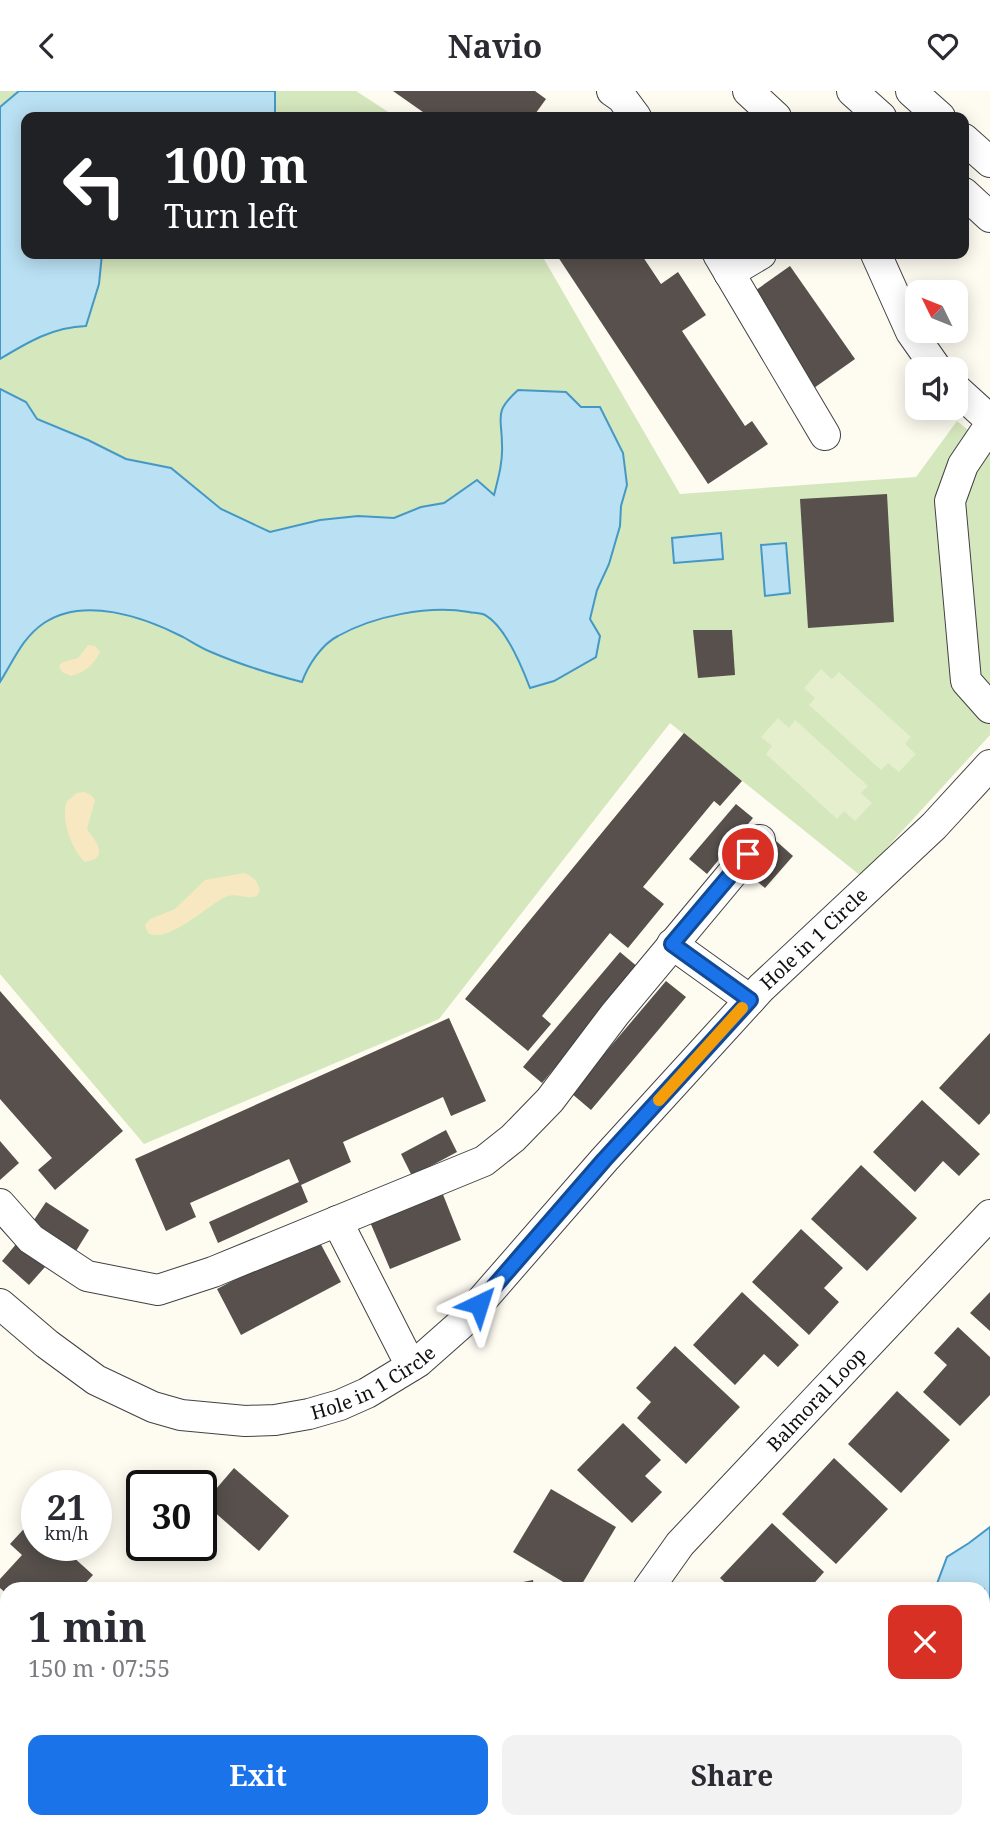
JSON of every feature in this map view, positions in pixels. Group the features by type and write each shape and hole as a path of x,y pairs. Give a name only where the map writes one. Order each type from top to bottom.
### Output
{"street":[{"path":"612,91 622,98 632,112"},
{"path":"748,91 771,112"},
{"path":"852,91 875,112"},
{"path":"911,91 934,112"},
{"path":"969,143 990,162"},
{"path":"969,198 990,217"},
{"path":"878,259 911,332 929,357"},
{"path":"723,263 825,436"},
{"path":"968,401 990,423 963,465 950,501 966,681 990,708"},
{"name":"Hole in 1 Circle","path":"0,1304 47,1345 96,1380 153,1407 181,1415 245,1421 275,1420 340,1405 367,1393 411,1366 461,1324 604,1160 750,1000 934,826 990,765"},
{"path":"0,1204 31,1239 87,1276 158,1290 213,1272 484,1161 513,1138 550,1100 615,1014 760,840"},
{"path":"672,944 750,1000"},
{"name":"Balmoral Loop","path":"653,1582 680,1543 990,1215"},
{"path":"337,1221 411,1366"}],"green space":[{"path":"0,91 356,91 388,112 21,112 21,259 544,259 680,494 916,477 957,421 990,448 990,735 861,876 670,723 439,1019 144,1144 0,974"},
{"path":"821,669 832,679 839,672 911,737 905,744 916,754 899,772 888,763 881,770 809,705 815,698 804,688"},
{"path":"778,718 789,728 795,720 868,786 861,793 872,803 855,821 844,811 837,819 766,754 772,746 761,737"}],"sand":[{"path":"88,645 95,646 100,652 91,665 71,676 62,672 59,666 63,662 78,658"},
{"path":"84,792 95,800 87,829 99,848 97,857 85,862 72,842 65,816 67,801 77,793"},
{"path":"244,873 258,884 260,890 257,896 225,897 176,929 156,935 148,933 145,925 150,919 175,909 205,880"}],"water":[{"path":"19,91 275,91 275,112 21,112 21,259 102,259 99,284 86,326 52,332 0,359 0,107"},
{"path":"0,389 26,402 37,419 126,459 171,468 221,509 270,532 320,520 358,516 394,518 421,507 444,503 477,480 494,495 502,458 502,410 518,390 566,392 581,407 600,407 623,453 627,485 621,506 620,526 609,564 597,590 590,619 600,636 596,657 554,681 530,688 506,637 485,615 453,610 419,611 384,618 338,636 326,644 316,656 302,682 234,661 150,623 114,612 95,610 60,615 36,629 19,650 0,682"},
{"path":"721,533 723,559 674,563 672,538"},
{"path":"786,543 790,593 765,596 761,545"},
{"path":"990,1527 990,1582 938,1582 947,1557"}],"building":[{"path":"393,91 535,91 546,99 537,112 423,112"},
{"path":"559,259 644,259 661,284 678,272 706,315 682,331 745,426 752,421 768,444 708,484"},
{"path":"790,266 855,359 814,388 749,295"},
{"path":"887,494 894,622 808,628 800,499"},
{"path":"693,630 732,630 735,675 698,678"},
{"path":"684,733 742,781 720,806 714,801 643,887 664,904 628,948 610,933 542,1016 551,1024 528,1051 465,999"},
{"path":"736,804 753,818 707,874 689,859"},
{"path":"775,840 793,856 765,888 747,873"},
{"path":"620,952 639,968 542,1083 523,1067"},
{"path":"666,981 686,997 591,1110 571,1093"},
{"path":"0,991 123,1131 55,1190 38,1170 52,1158 0,1099"},
{"path":"449,1018 486,1101 451,1116 443,1097 343,1142 351,1162 301,1185 308,1202 218,1243 209,1222 299,1182 289,1159 190,1203 196,1217 166,1231 135,1159"},
{"path":"990,1033 990,1113 979,1125 939,1088"},
{"path":"922,1100 980,1154 959,1176 943,1161 915,1192 873,1152"},
{"path":"446,1130 457,1152 412,1176 401,1154"},
{"path":"0,1141 19,1163 0,1180"},
{"path":"861,1165 917,1218 867,1271 811,1219"},
{"path":"442,1192 461,1240 390,1269 370,1222"},
{"path":"46,1202 89,1230 76,1251 32,1223"},
{"path":"801,1229 843,1268 824,1288 839,1302 809,1335 752,1282"},
{"path":"317,1237 341,1282 241,1335 217,1289"},
{"path":"17,1243 45,1267 29,1285 2,1261"},
{"path":"742,1292 799,1345 778,1367 764,1354 735,1385 693,1345"},
{"path":"990,1292 990,1331 970,1313"},
{"path":"958,1327 990,1357 990,1395 960,1426 923,1392 947,1365 934,1353"},
{"path":"675,1346 740,1407 686,1464 637,1418 651,1402 636,1388"},
{"path":"897,1391 950,1440 901,1493 848,1444"},
{"path":"623,1423 661,1460 645,1476 662,1492 632,1523 577,1470"},
{"path":"834,1458 888,1509 836,1564 782,1514"},
{"path":"234,1468 289,1516 259,1551 217,1514 217,1488"},
{"path":"551,1489 616,1527 583,1582 563,1582 513,1552"},
{"path":"772,1523 824,1572 815,1582 724,1582 720,1578"},
{"path":"21,1532 21,1554 10,1544"},
{"path":"21,1556 21,1561 78,1561 93,1575 86,1582 0,1582"}],"slow traffic":[{"path":"659,1100 742,1008"}],"route":[{"path":"479,1304 604,1160 750,1000 672,944 748,854"}]}
